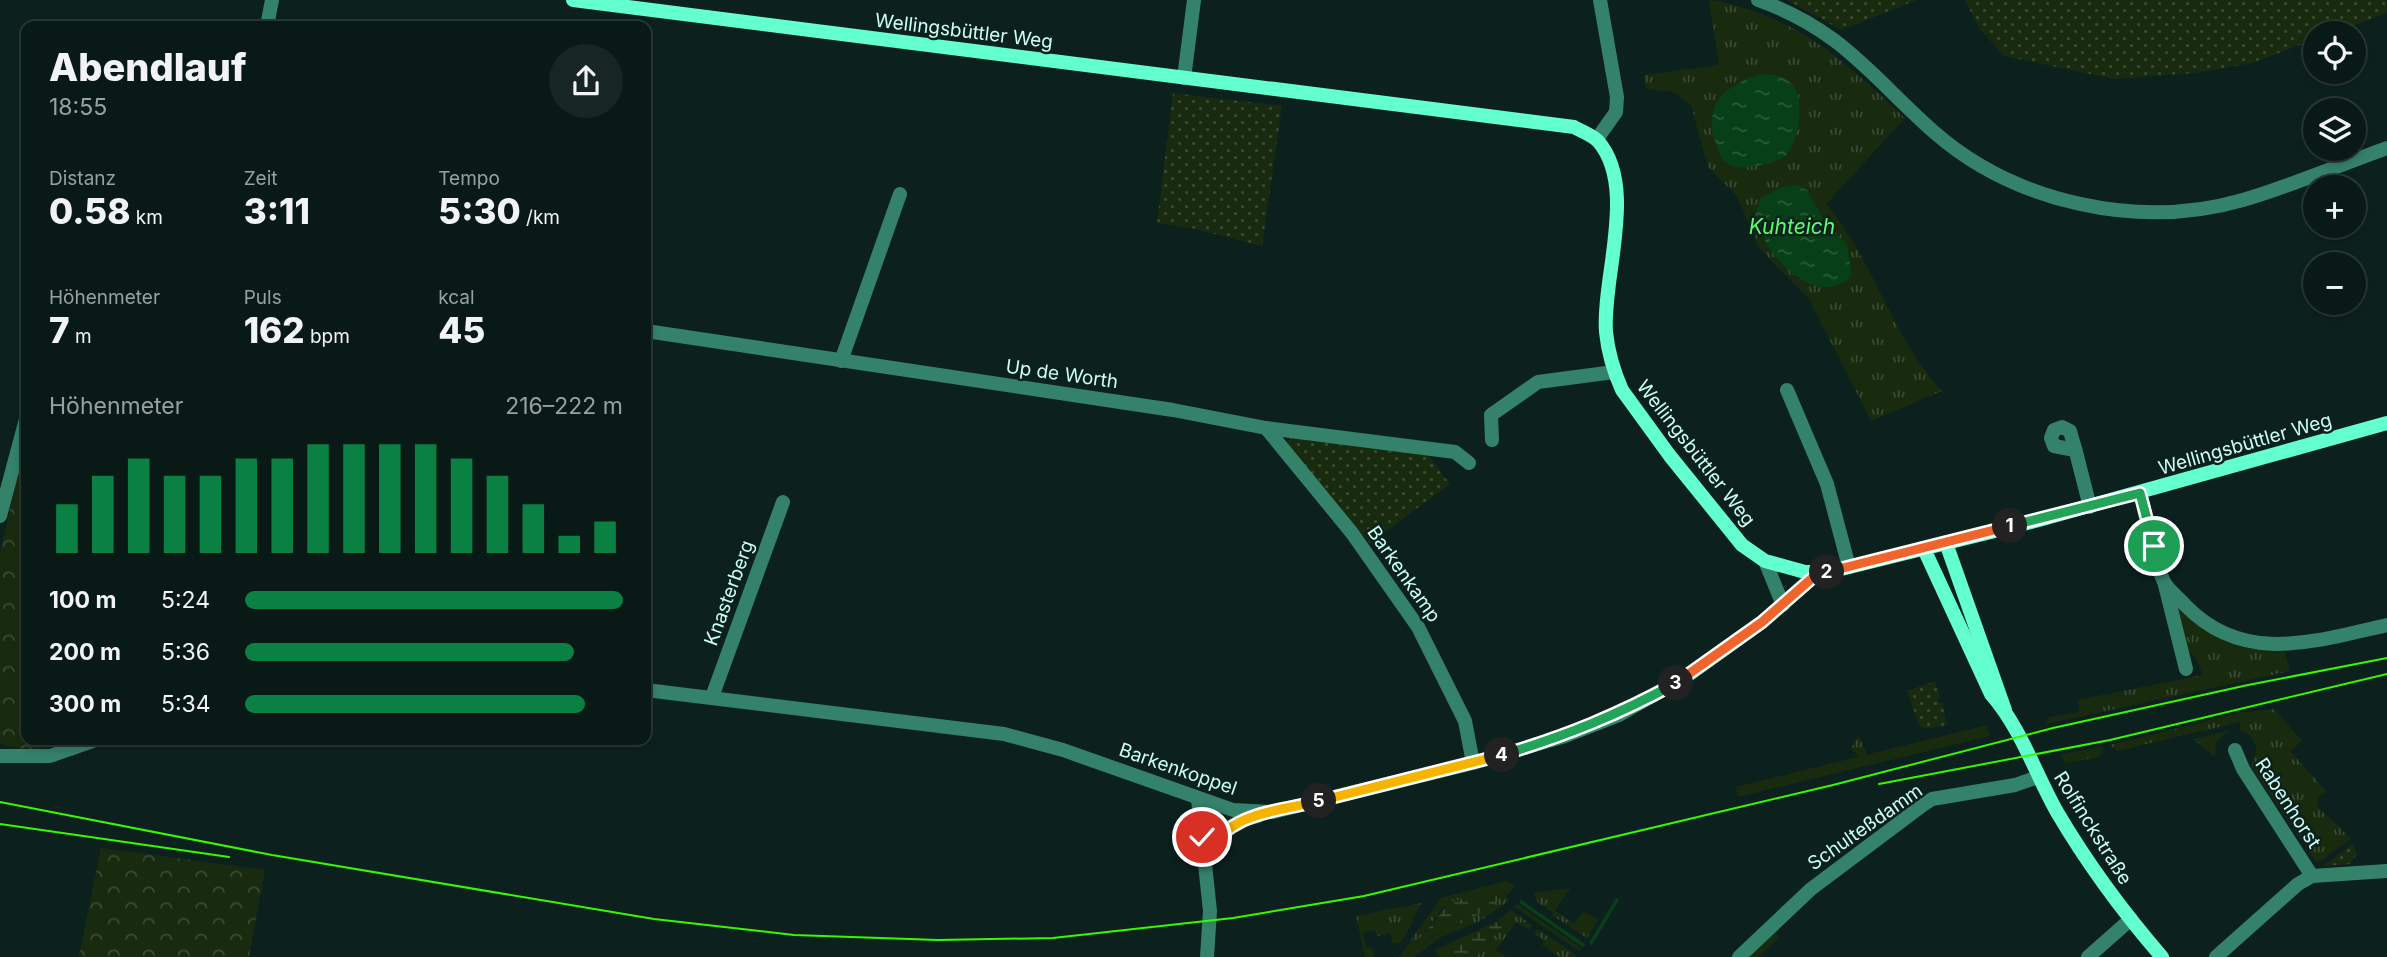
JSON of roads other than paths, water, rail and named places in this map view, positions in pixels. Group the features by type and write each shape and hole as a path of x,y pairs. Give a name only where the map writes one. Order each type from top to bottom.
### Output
{"main road":[{"name":"Wellingsbüttler Weg","path":"573,0 1574,127 1597,139 1610,161 1616,187 1606,332 1614,372 1632,406 1742,545 1765,561 1792,570 1818,573 1924,549 2090,507 2387,423"},
{"name":"Rolfinckstraße","path":"1946,543 1968,608 2002,692 2006,711 2038,777 2083,854 2162,957"},
{"name":"Rolfinckstraße","path":"1924,549 1991,694 2006,711"}],"street":[{"path":"268,21 272,0"},
{"path":"1184,78 1194,0"},
{"path":"1597,139 1616,112 1617,97 1600,0"},
{"path":"1758,0 1781,9 1841,43 1936,133 1969,158 2009,180 2080,204 2137,211 2191,208 2242,200 2387,148"},
{"path":"841,361 900,194"},
{"name":"Up de Worth","path":"651,332 1173,410 1266,428 1455,452 1469,463"},
{"path":"1492,440 1491,415 1538,382 1614,372"},
{"path":"1787,390 1827,484 1849,567"},
{"name":"Barkenkamp","path":"1266,428 1352,533 1418,627 1465,721 1473,763"},
{"path":"0,516 21,438"},
{"path":"2075,450 2090,507"},
{"path":"2140,493 2186,669"},
{"name":"Knasterberg","path":"712,697 783,502"},
{"path":"1765,561 1783,605"},
{"name":"Barkenkoppel","path":"651,691 1004,734 1063,750 1233,810 1273,812 1473,763 1564,736 1619,715 1687,676 1783,605 1818,573"},
{"path":"2164,584 2203,621 2245,643 2280,646 2387,625"},
{"path":"0,756 50,756 82,745"},
{"name":"Rabenhorst","path":"2235,750 2243,769 2312,876"},
{"name":"Schulteßdamm","path":"1739,957 1811,890 1932,799 2020,784 2038,777"},
{"path":"1198,799 1210,911 1207,957"},
{"path":"1205,855 1218,835 1237,821 1273,812"},
{"name":"Rabenhorst","path":"2216,957 2298,884 2312,876 2387,871"},
{"path":"2088,957 2131,919"}],"water":[{"path":"1760,74 1784,78 1796,90 1799,109 1797,131 1785,156 1762,165 1737,168 1726,162 1718,149 1713,130 1714,108 1726,91"},
{"name":"Kuhteich","path":"1796,185 1807,190 1824,220 1847,245 1852,275 1831,287 1809,283 1789,270 1771,251 1755,216 1760,199 1782,187"}],"waterway":[{"path":"1591,943 1617,900"},
{"path":"1521,902 1583,945"}],"tram line":[{"path":"0,802 272,855 654,919 794,935 938,940 1053,938 1233,918 1364,896 1833,785 2053,728 2387,658"},
{"path":"1879,784 2110,740 2387,674"},
{"path":"0,824 229,857"}]}
